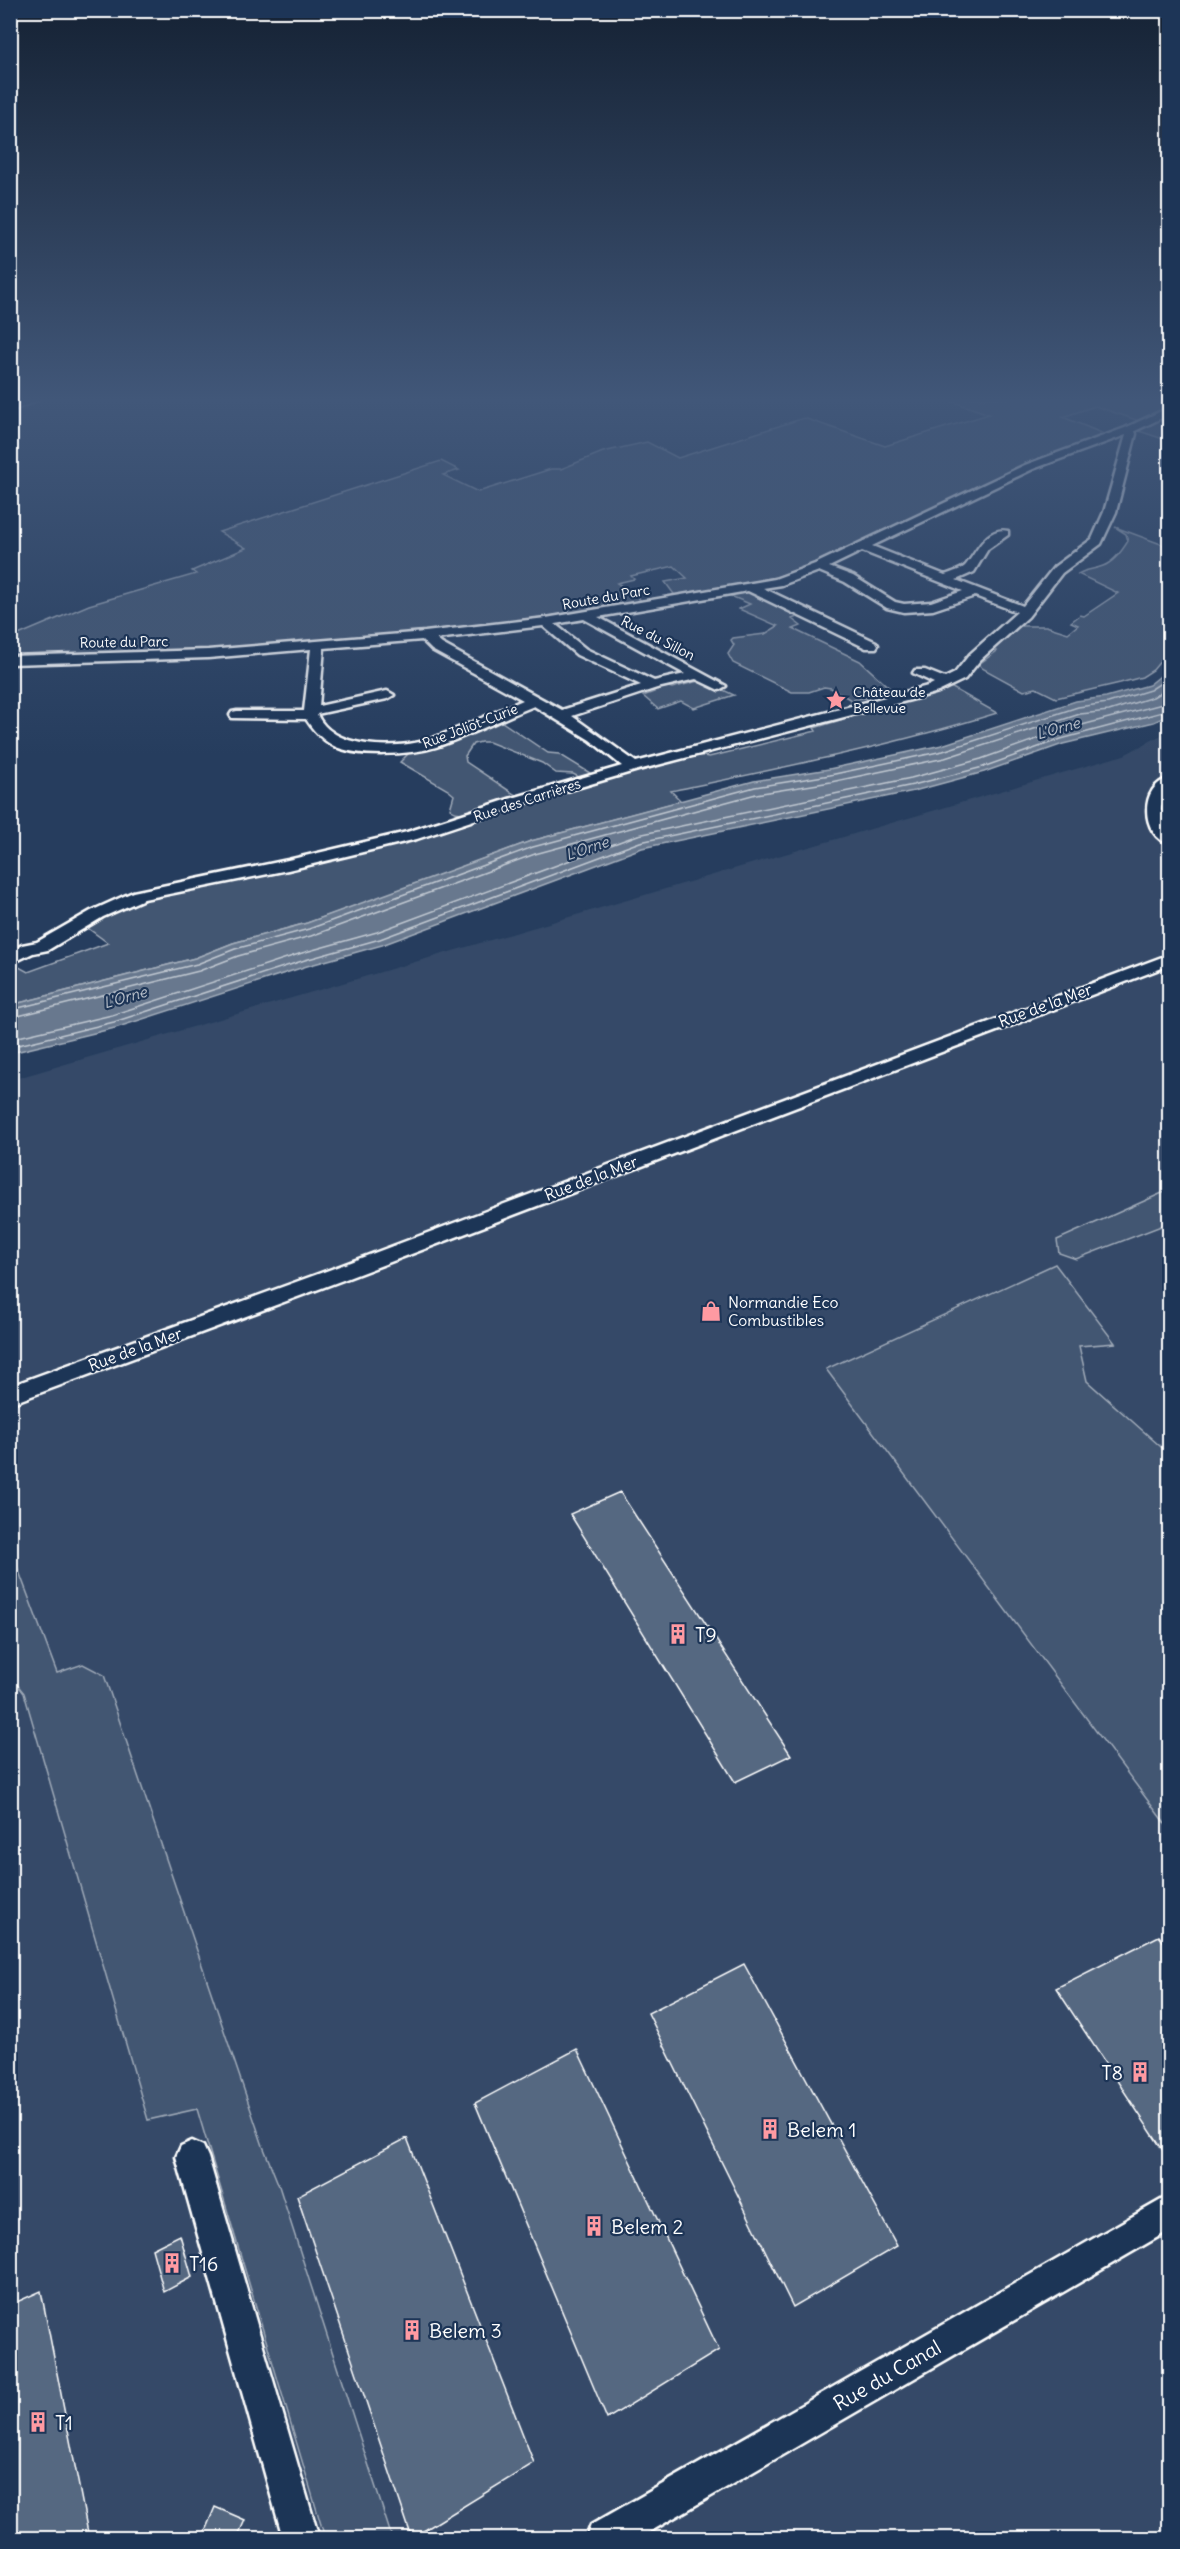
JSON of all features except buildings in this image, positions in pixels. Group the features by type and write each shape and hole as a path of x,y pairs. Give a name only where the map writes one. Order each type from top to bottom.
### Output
{"street":[{"name":"Route du Parc","path":"10,660 196,655 425,636 546,622 789,579 922,517"},
{"name":"Rue des Carrières","path":"10,959 28,949 42,946 97,914 139,895 288,865 412,836 514,802 633,768 909,696 946,683 960,676 975,657 1025,611 1058,570 1087,550 1100,536 1106,517"},
{"path":"945,580 970,569 983,547 1004,533"},
{"path":"860,546 1025,611"},
{"path":"819,567 849,579 891,605 904,608 933,606 973,592"},
{"path":"750,587 871,645"},
{"name":"Rue du Sillon","path":"585,615 719,686"},
{"path":"546,622 564,642 579,651 653,685"},
{"path":"425,636 437,647 561,715 595,737 633,768"},
{"path":"311,712 318,646"},
{"path":"920,673 946,683"},
{"path":"561,715 653,685 698,675"},
{"path":"237,715 311,712 387,695"},
{"name":"Rue Joliot-Curie","path":"311,712 321,731 339,743 364,748 401,749 431,744 535,700"},
{"path":"1170,782 1159,792 1154,801 1154,817 1170,839"},
{"name":"Rue de la Mer","path":"10,1395 336,1275 1170,959"},
{"path":"192,2157 301,2538"},
{"name":"Rue du Canal","path":"604,2538 1170,2211"}],"shaded area":[{"path":"266,517 915,517 799,570 748,584 676,597 665,582 687,578 674,566 631,576 634,579 617,583 636,595 643,603 424,633 158,655 157,662 55,663 52,655 11,655 11,638 89,605 196,574 192,571 246,548 219,532"},
{"path":"1115,527 1169,547 1169,643 1162,659 1153,670 1142,677 1056,698 1036,688 1024,691 982,668 979,664 997,651 993,649 1019,626 1046,626 1068,633 1078,625 1071,622 1118,593 1078,574 1107,564 1120,552 1128,541 1126,534"},
{"path":"747,591 802,615 792,619 801,626 793,629 860,661 897,695 871,702 865,698 851,700 831,688 824,687 809,692 792,692 733,663 728,654 734,645 731,640 733,638 765,634 778,626 739,609 750,604 726,594"},
{"path":"702,680 734,695 694,708 681,701 658,709 643,696 654,692 651,689 662,685 672,688"},
{"path":"947,685 997,713 876,746 671,791 681,801 531,841 307,923 233,943 195,958 11,1005 10,962 28,972 108,943 85,926 131,902 436,834 507,808 639,769 697,755 709,757 816,731 814,728 841,720 837,716"},
{"path":"495,721 502,722 548,753 559,754 590,773 591,777 583,779 573,774 556,773 542,763 489,742 473,744 465,756 466,762 520,798 484,810 464,813 450,809 454,795 448,790 400,762 410,752 439,747"},
{"path":"1169,731 1169,2538 11,2538 11,1080 1124,755"},
{"path":"1169,1190 1169,1223 1076,1259 1059,1253 1057,1240"},
{"path":"1055,1264 1115,1343 1079,1346 1087,1381 1169,1454 1169,1829 826,1369"},
{"path":"11,1550 57,1673 83,1664 104,1675 263,2146 279,2186 392,2538 325,2538 197,2109 148,2120 24,1693 11,1677"}],"water":[{"name":"L'Orne","path":"1169,669 1169,715 1154,722 1063,744 984,772 914,791 642,848 382,945 307,966 115,1028 11,1053 11,1005 195,958 233,943 307,923 531,841 754,781 829,769 942,745 1076,701 1106,697 1149,685"}],"place":[{"name":"Château de Bellevue","path":"836,700"},
{"name":"Normandie Eco Combustibles","path":"711,1311"},
{"name":"T9","path":"678,1634"},
{"name":"T8","path":"1140,2072"},
{"name":"Belem 1","path":"770,2129"},
{"name":"Belem 2","path":"594,2226"},
{"name":"T16","path":"172,2263"},
{"name":"Belem 3","path":"412,2330"},
{"name":"T1","path":"38,2422"}]}
